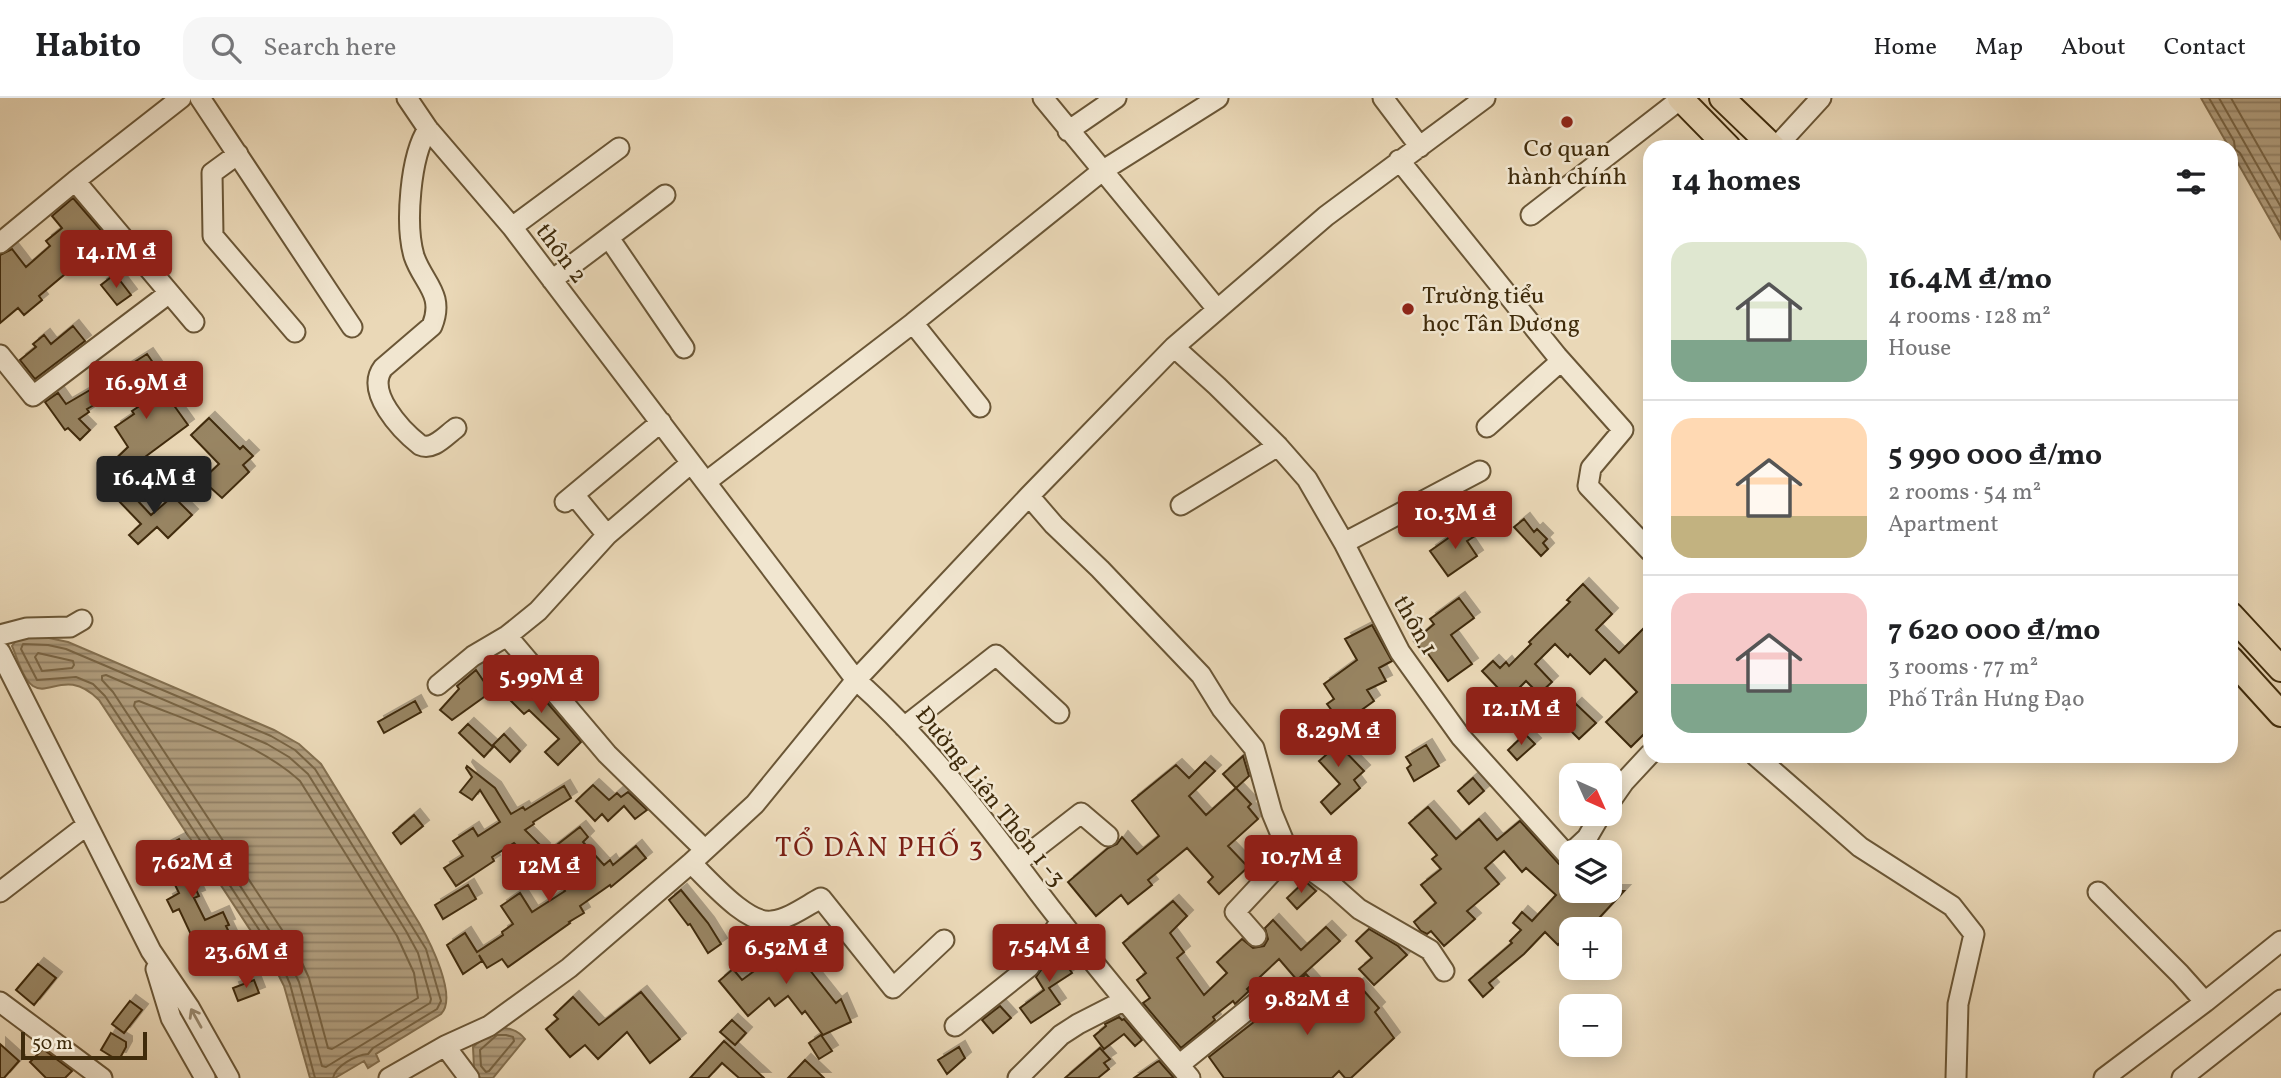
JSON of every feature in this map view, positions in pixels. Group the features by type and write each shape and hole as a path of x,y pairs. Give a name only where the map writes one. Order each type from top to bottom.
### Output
{"main road":[{"path":"1681,98 1721,140"},
{"path":"1722,98 1767,140"},
{"path":"2238,623 2281,669"},
{"path":"2238,667 2281,713"}],"street":[{"path":"0,243 181,98"},
{"path":"200,98 352,327"},
{"name":"thôn 2","path":"407,98 428,129 512,227 706,482"},
{"path":"1042,98 1217,309"},
{"path":"1068,131 1116,98"},
{"path":"706,482 913,323 1102,171 1218,98"},
{"path":"1382,98 1420,147"},
{"path":"390,1078 445,1046 489,1026 569,968 698,856 755,803 856,680 1174,347 1326,216 1485,98"},
{"path":"1531,215 1681,98"},
{"path":"1781,140 1821,98"},
{"path":"428,129 419,151 408,222 417,263 433,292 436,317 432,326 383,368 377,375 377,382 391,415 420,445 426,448 433,446 456,428"},
{"path":"512,227 619,148"},
{"path":"238,154 212,173 213,236 295,332"},
{"path":"1399,160 1561,361 1623,430 1591,468 1588,486 1643,544"},
{"path":"75,181 194,322"},
{"path":"552,280 665,195"},
{"path":"609,238 684,348"},
{"path":"0,355 33,396 168,294"},
{"path":"913,323 980,407"},
{"name":"thôn 1","path":"1174,347 1278,446 1307,479 1344,543 1400,652 1461,737 1559,846"},
{"path":"1487,426 1561,361"},
{"path":"607,535 570,499 661,422"},
{"path":"1181,505 1278,446"},
{"path":"438,685 473,656 507,636 538,611 607,535 691,464"},
{"path":"1344,543 1480,471"},
{"name":"Đường Liên Thôn 1 -3","path":"706,482 856,680 890,710 962,792 1123,1001 1184,1072"},
{"path":"1029,496 1200,675 1222,709 1254,748 1272,813 1289,854 1359,909 1430,950 1444,971"},
{"path":"0,635 27,628 70,626 82,620"},
{"path":"507,636 746,914 761,922 773,921 787,917 821,898 893,988 944,940"},
{"path":"0,652 151,951 189,1007 229,1078"},
{"path":"904,727 996,655 1059,713"},
{"path":"1622,785 1643,762"},
{"path":"1764,763 1860,847 1952,906 1974,934 1958,1004 1956,1078"},
{"path":"1018,862 1081,813 1108,836"},
{"path":"0,892 87,825"},
{"path":"1255,936 1235,912 1289,854"},
{"path":"2098,892 2180,974 2205,1003"},
{"path":"955,1026 1029,967 1061,921"},
{"path":"2104,1078 2205,1003 2281,941"},
{"path":"151,951 171,1018 205,1078"},
{"path":"1184,1072 1272,990"},
{"path":"2182,1078 2281,1000"},
{"path":"1018,1078 1061,1035 1123,1001"},
{"path":"0,1002 102,1078"},
{"path":"445,1046 469,1078"}],"water":[{"path":"2201,98 2281,98 2281,239 2238,163 2238,140 2225,140"},
{"path":"19,637 68,642 274,730 299,744 321,764 424,932 444,983 445,1006 441,1014 376,1054 379,1061 368,1068 364,1061 335,1078 310,1078 284,986 274,966 99,700 88,691 68,684 46,688 33,686 23,673 12,646"},
{"path":"496,1027 512,1030 525,1039 493,1078 480,1078 474,1068 473,1047"}],"building":[{"path":"73,198 112,243 87,264 83,259 39,296 42,300 24,315 18,308 0,323 0,255 12,249 26,267 50,246 46,241 62,228 52,216"},
{"path":"115,274 131,295 117,305 101,285"},
{"path":"73,326 85,341 35,379 20,360 36,347 33,344 44,335 51,344"},
{"path":"147,354 161,374 155,379 188,425 145,457 117,484 104,470 128,447 115,427 147,401 125,368"},
{"path":"102,383 110,396 87,409 89,412 79,419 90,430 80,440 68,428 65,430 45,402 58,393 66,404"},
{"path":"209,418 240,449 243,446 253,456 243,465 249,472 222,498 202,480 219,464 191,435"},
{"path":"125,487 151,515 173,496 192,515 168,538 157,527 138,544 129,535 141,524 115,497"},
{"path":"1524,519 1534,532 1537,529 1547,539 1543,543 1548,549 1541,556 1514,527"},
{"path":"1467,525 1475,536 1467,541 1477,556 1448,576 1430,551"},
{"path":"1583,584 1612,614 1596,630 1619,653 1643,629 1643,735 1631,747 1606,722 1637,692 1605,659 1590,674 1570,654 1568,657 1555,644 1535,664 1552,682 1539,694 1526,681 1486,726 1474,714 1499,689 1482,671 1493,661 1500,668 1506,662 1509,666 1570,602 1567,600"},
{"path":"1459,598 1474,618 1451,635 1472,664 1448,681 1426,651 1424,653 1414,641 1434,624 1430,619"},
{"path":"1372,625 1392,661 1379,668 1386,681 1367,690 1374,701 1342,724 1327,704 1334,699 1324,684 1357,660 1345,639"},
{"path":"476,670 491,692 452,720 440,710 459,689 457,686"},
{"path":"519,670 581,742 558,765 545,752 559,739 529,710 524,714 498,688"},
{"path":"415,701 421,712 384,733 378,722"},
{"path":"1576,704 1596,723 1579,739 1560,720"},
{"path":"468,724 493,747 484,757 459,733"},
{"path":"1335,724 1346,737 1338,744 1364,771 1354,780 1360,788 1331,814 1321,802 1340,784 1319,761 1326,755 1315,743"},
{"path":"504,734 520,751 510,762 493,745"},
{"path":"1525,734 1535,744 1517,760 1508,750"},
{"path":"1426,745 1439,766 1414,781 1407,768 1411,765 1406,757"},
{"path":"1243,756 1249,776 1236,788 1223,774"},
{"path":"1205,762 1215,771 1189,796 1206,815 1236,788 1251,804 1248,807 1258,819 1228,846 1248,867 1219,894 1208,882 1213,877 1187,848 1148,880 1152,885 1128,904 1121,895 1096,916 1068,882 1108,848 1117,844 1122,837 1137,854 1159,836 1132,801 1176,765 1189,778"},
{"path":"467,766 495,788 511,814 523,807 525,810 564,786 571,798 525,830 544,849 532,861 514,843 492,857 494,861 456,886 444,868 463,856 453,841 473,828 478,836 500,822 480,790 472,800 460,792 472,777"},
{"path":"1473,778 1484,791 1469,804 1458,791"},
{"path":"593,785 609,800 617,793 621,797 628,792 647,810 635,819 624,806 608,821 602,814 595,821 576,801"},
{"path":"1428,807 1456,839 1479,819 1497,840 1520,821 1559,864 1559,903 1613,903 1600,917 1559,917 1558,945 1545,932 1524,954 1489,983 1493,988 1483,997 1469,980 1512,943 1510,941 1521,930 1513,923 1522,912 1532,921 1556,895 1526,868 1522,872 1504,851 1485,868 1499,884 1467,911 1475,919 1444,946 1431,931 1427,934 1421,931 1414,922 1436,903 1421,885 1441,869 1432,859 1437,855 1409,823"},
{"path":"414,815 423,826 401,844 393,833"},
{"path":"580,827 588,837 583,842 604,865 610,860 613,865 636,846 646,858 611,887 610,885 580,906 584,913 508,967 502,959 487,968 479,955 482,961 463,974 447,945 465,933 477,952 503,935 502,932 513,924 501,906 520,893 532,912 565,891 560,883 564,880 544,855"},
{"path":"179,839 187,855 181,858 199,896 194,898 205,920 223,912 229,925 226,926 239,953 226,959 213,932 194,941 179,909 173,912 167,900 179,893 166,866 159,869 151,854"},
{"path":"1305,881 1316,891 1297,909 1287,898"},
{"path":"468,885 476,899 443,919 435,905"},
{"path":"681,890 721,944 708,953 690,924 688,925 669,900"},
{"path":"1173,901 1187,916 1170,933 1184,952 1177,958 1204,995 1227,973 1217,962 1242,939 1253,948 1264,946 1268,939 1265,928 1273,920 1301,950 1326,927 1340,941 1297,980 1279,959 1235,1004 1233,1001 1213,1017 1215,1020 1181,1048 1143,1003 1150,998 1137,980 1146,973 1123,943"},
{"path":"1369,929 1398,946 1407,955 1374,985 1359,969 1372,958 1356,941"},
{"path":"773,933 788,952 798,944 810,960 805,964 836,1003 841,999 851,1022 823,1035 805,1011 802,1014 788,996 775,1006 769,998 748,1016 719,981 733,969 742,980 769,960 756,943"},
{"path":"1061,942 1075,958 1066,964 1072,973 1049,988 1060,1004 1031,1023 1020,1008 1044,990 1036,977"},
{"path":"38,964 56,978 34,1005 16,990"},
{"path":"1306,974 1326,996 1336,987 1345,996 1358,984 1379,1008 1375,1012 1394,1038 1351,1078 1345,1078 1339,1071 1332,1078 1224,1078 1209,1057 1259,1018"},
{"path":"254,980 259,993 238,1001 233,988"},
{"path":"641,992 680,1039 650,1063 627,1032 598,1059 585,1045 570,1057 546,1029 558,1019 554,1015 573,997 599,1025"},
{"path":"130,1001 142,1010 124,1033 112,1024"},
{"path":"1000,1006 1011,1018 993,1033 982,1020"},
{"path":"1119,1017 1124,1019 1142,1040 1135,1046 1124,1034 1104,1049 1094,1036 1105,1024"},
{"path":"732,1020 746,1033 735,1045 720,1032"},
{"path":"111,1033 126,1042 120,1058 114,1058 101,1050"},
{"path":"821,1035 832,1051 819,1059 809,1043"},
{"path":"724,1041 764,1078 739,1078 722,1063 708,1078 690,1078"},
{"path":"0,1044 19,1061 4,1078 0,1078"},
{"path":"959,1047 965,1058 947,1074 938,1060"},
{"path":"1100,1048 1110,1059 1104,1063 1109,1069 1098,1078 1065,1078"},
{"path":"43,1049 72,1071 65,1078 46,1078 30,1062"},
{"path":"805,1060 824,1078 788,1078"},
{"path":"1157,1062 1174,1078 1134,1078"}],"place":[{"name":"Cơ quan hành chính","path":"1567,122"},
{"name":"Trường tiểu học Tân Dương","path":"1408,309"}],"district":[{"name":"TỔ DÂN PHỐ 3","path":"880,846"}]}
